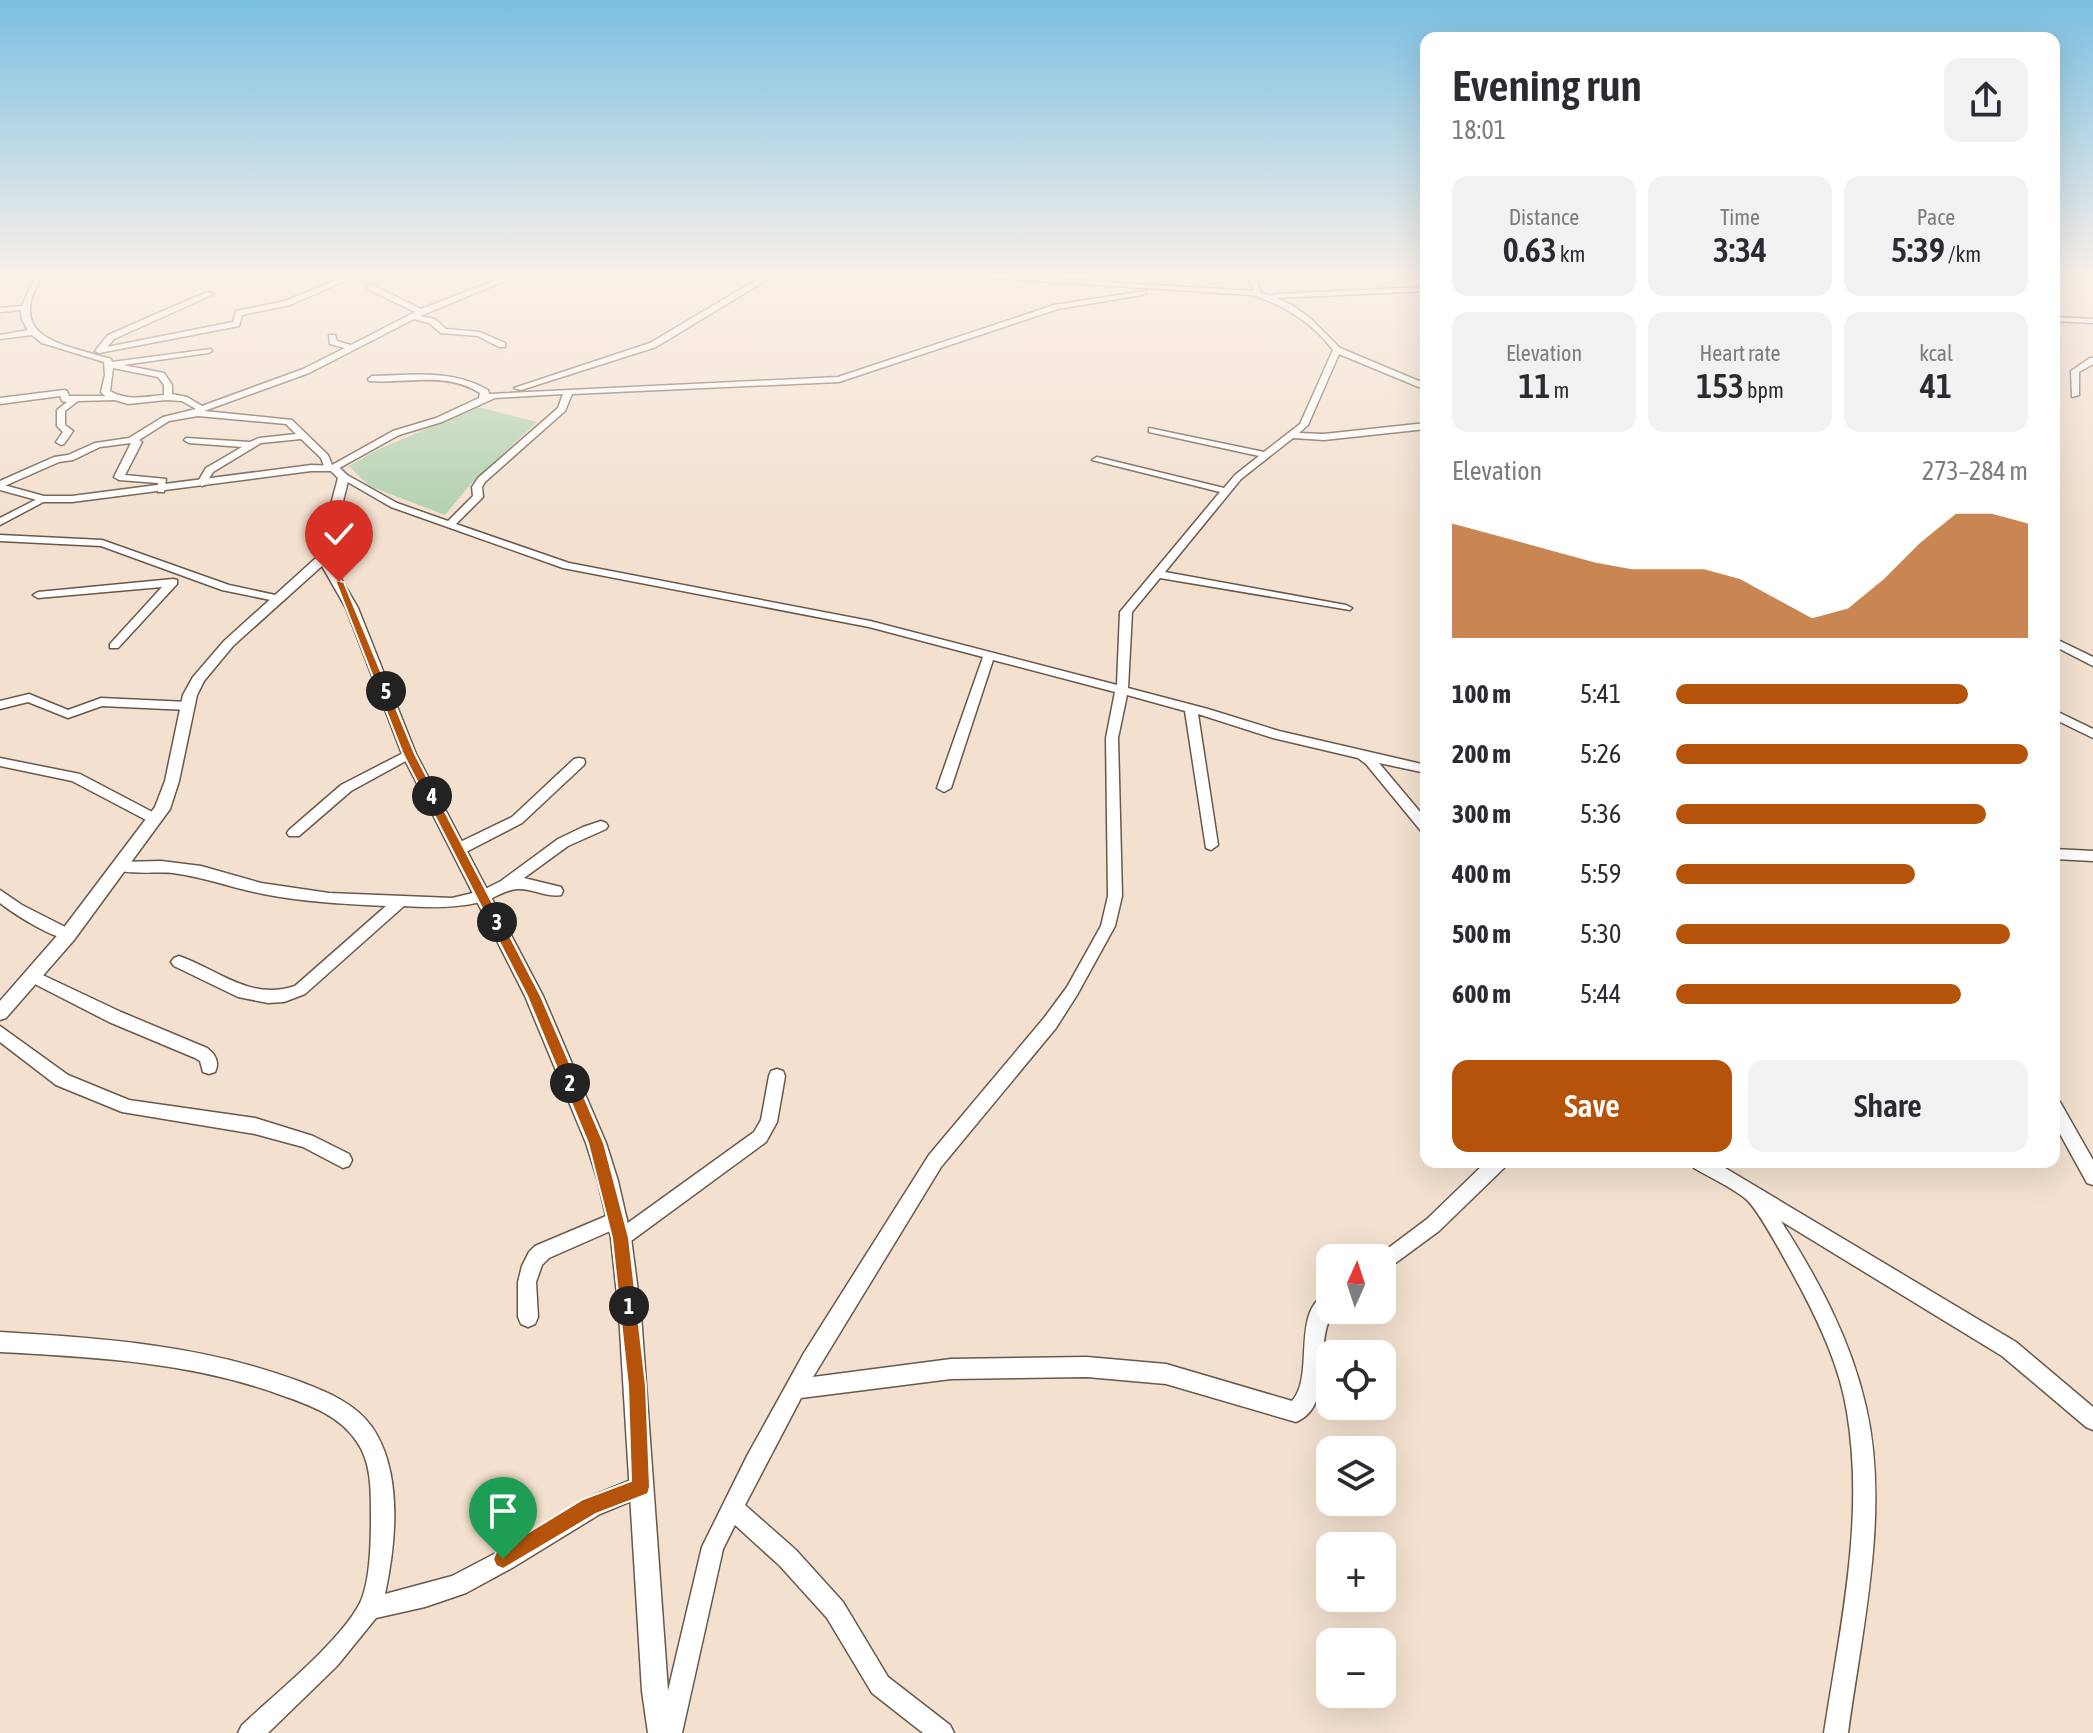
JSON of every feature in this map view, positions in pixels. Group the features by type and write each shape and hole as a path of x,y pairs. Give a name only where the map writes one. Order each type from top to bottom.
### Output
{"street":[{"path":"102,358 109,365 161,375 168,385 168,397"},
{"path":"109,365 159,358"},
{"path":"0,486 57,459 70,458 98,445 132,440 174,416 199,411 332,358"},
{"path":"0,486 44,499 123,494 335,470 388,437 439,420 483,400 614,358"},
{"path":"503,394 839,379 903,358"},
{"path":"670,1733 713,1547 731,1507 795,1389 935,1161 1050,1023 1108,926 1115,896 1112,738 1122,692 1126,612 1226,491 1267,455 1295,436 1310,415 1334,358"},
{"path":"1356,358 1420,385"},
{"path":"2075,395 2072,382 2075,371 2093,360"},
{"path":"109,365 109,375 103,389 115,398"},
{"path":"372,379 447,380 479,387 485,392 483,400"},
{"path":"451,523 476,500 481,480 562,409 569,391"},
{"path":"0,401 64,393 65,399 75,400 186,398 199,411 275,419 291,424 335,470 385,501 567,566 870,624 1191,709 1277,735 1420,770"},
{"path":"61,442 68,431 61,426 61,410 75,400"},
{"path":"202,483 209,470 291,424"},
{"path":"1295,436 1324,437 1420,427"},
{"path":"1152,430 1267,455"},
{"path":"189,440 255,443 302,436"},
{"path":"132,440 137,442 119,477 163,481 161,490"},
{"path":"1097,460 1226,491"},
{"path":"335,470 323,558 352,608 409,754 461,848 534,996 596,1143 619,1229 637,1386 641,1487 662,1733"},
{"path":"123,494 128,486 139,479"},
{"path":"0,522 44,499"},
{"path":"0,538 102,543 226,588 280,599"},
{"path":"0,1013 68,935 155,819 170,791 191,692 215,660 323,558"},
{"path":"38,595 171,583 191,574"},
{"path":"1156,574 1346,608"},
{"path":"114,646 171,583"},
{"path":"2060,644 2093,662"},
{"path":"944,788 989,656"},
{"path":"3,702 32,698 68,714 101,702 188,706"},
{"path":"1191,709 1211,845"},
{"path":"2060,717 2093,734"},
{"path":"1352,752 1371,761 1420,821"},
{"path":"294,833 346,788 409,754"},
{"path":"0,762 75,777 155,819"},
{"path":"461,848 517,820 579,762"},
{"path":"120,867 161,866 201,871 305,897 452,903 484,896 506,885 573,836 601,826"},
{"path":"2060,854 2093,856"},
{"path":"506,885 527,883 556,891"},
{"path":"0,895 17,909 68,935"},
{"path":"179,962 252,996 268,1000 282,997 300,990 400,902"},
{"path":"32,976 115,1017 201,1053 208,1058 209,1067"},
{"path":"0,1033 62,1080 128,1107 279,1132 307,1141 343,1160"},
{"path":"528,1317 527,1281 533,1260 542,1252 619,1229 760,1137 769,1122 777,1076"},
{"path":"2060,1118 2093,1177"},
{"path":"1396,1253 1433,1225 1492,1168"},
{"path":"1710,1168 2009,1349 2093,1420"},
{"path":"1755,1196 1820,1304 1845,1365 1858,1411 1863,1458 1860,1549 1836,1733"},
{"path":"795,1389 951,1369 1112,1368 1198,1381 1296,1412 1306,1400 1316,1322"},
{"path":"0,1342 139,1351 249,1371 331,1403 364,1434 378,1460 382,1479 381,1541 369,1608 321,1664 250,1733"},
{"path":"369,1608 421,1598 459,1584 590,1506 641,1487"},
{"path":"731,1507 788,1558 835,1610 880,1685 942,1733"}],"green space":[{"path":"478,407 537,422 469,486 445,515 369,486 349,466 377,450"}],"route":[{"path":"339,582 384,685 409,754 461,848 534,996 596,1143 618,1219 637,1386 641,1487 590,1506 503,1559"}]}
